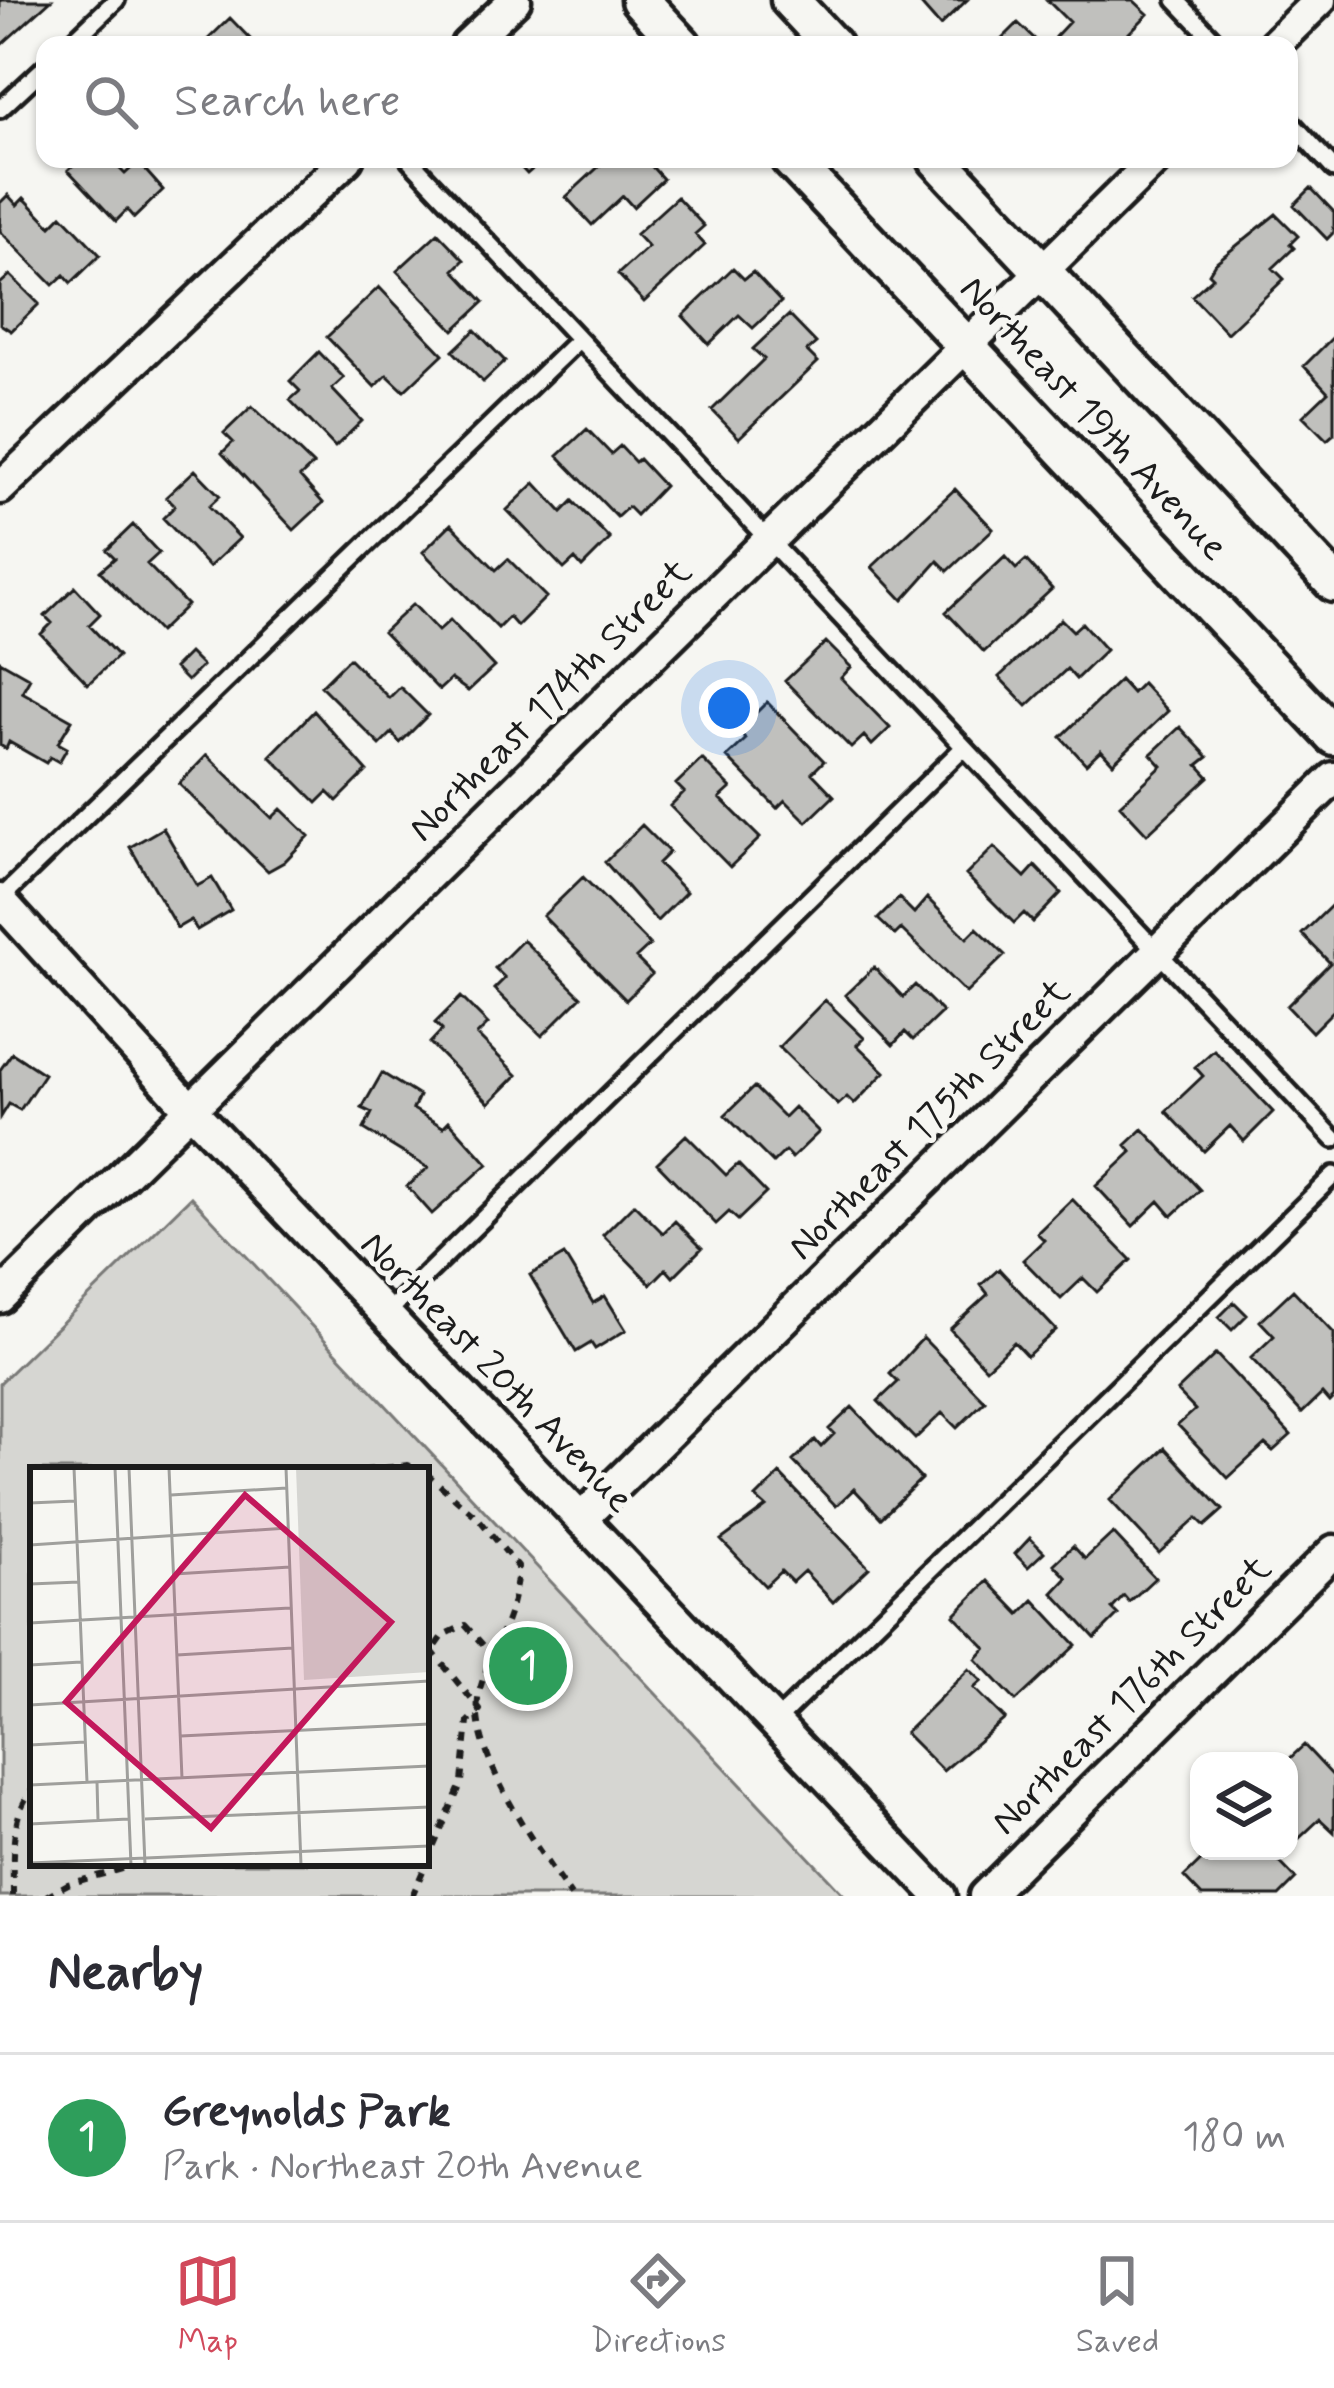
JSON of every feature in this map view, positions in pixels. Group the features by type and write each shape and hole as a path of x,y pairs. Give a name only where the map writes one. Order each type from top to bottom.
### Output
{"street":[{"path":"477,36 515,0"},
{"path":"640,0 674,36"},
{"path":"790,0 824,36"},
{"path":"1283,36 1320,0"},
{"path":"0,488 338,168"},
{"name":"Northeast 19th Avenue","path":"798,168 1334,736"},
{"name":"Northeast 19th Avenue","path":"945,168 1334,583"},
{"name":"Northeast 174th Street","path":"0,1297 1147,168"},
{"name":"Northeast 175th Street","path":"581,1519 1334,778"},
{"name":"Northeast 20th Avenue","path":"0,900 192,1111 940,1896"},
{"name":"Northeast 176th Street","path":"985,1896 1334,1551"}],"lane":[{"path":"78,36 116,0"},
{"path":"1176,0 1210,36"},
{"path":"0,110 36,76"},
{"path":"1298,130 1334,169"},
{"path":"417,168 1334,1139"},
{"path":"0,900 578,340"},
{"path":"386,1314 964,747"},
{"path":"775,1722 1334,1174"}],"path":[{"path":"429,1476 479,1519 518,1567 514,1610 478,1694 480,1710 502,1787 571,1896"},
{"path":"429,1656 444,1635 465,1625 494,1657"},
{"path":"432,1652 480,1710"},
{"path":"429,1857 462,1782 468,1722 480,1710"},
{"path":"13,1896 14,1844 23,1800 30,1792"},
{"path":"46,1896 68,1884 132,1866"},
{"path":"412,1896 425,1866"}],"shaded area":[{"path":"191,1197 845,1896 0,1896 0,1383"}],"building":[{"path":"0,0 51,0 0,46"},
{"path":"917,0 967,0 940,26"},
{"path":"1047,0 1133,0 1148,14 1126,36 1056,36 1069,22"},
{"path":"230,18 247,36 211,36"},
{"path":"1018,23 1032,36 1005,36"},
{"path":"119,168 125,174 132,168 143,168 163,190 134,218 127,210 116,221 68,170"},
{"path":"597,168 653,168 663,179 633,207 623,196 592,225 566,197"},
{"path":"1311,188 1334,212 1334,232 1327,239 1294,205"},
{"path":"8,195 17,205 24,198 51,226 62,215 100,255 71,283 64,275 53,285 0,231 0,203"},
{"path":"677,197 704,226 695,234 705,245 644,302 618,274 648,247 636,234"},
{"path":"1276,214 1298,236 1290,244 1294,248 1273,268 1284,279 1227,333 1192,296 1213,277 1209,273 1215,263"},
{"path":"438,233 464,260 454,270 484,302 454,330 397,271"},
{"path":"733,268 744,279 753,272 781,302 753,328 739,315 709,344 683,316"},
{"path":"10,275 39,304 11,331 0,324 0,284"},
{"path":"379,287 443,354 404,391 387,375 375,387 327,337"},
{"path":"789,315 816,343 807,351 818,362 739,438 712,410 764,359 753,349"},
{"path":"475,330 505,361 483,382 453,351"},
{"path":"1334,336 1334,434 1327,440 1303,416 1328,392 1304,366"},
{"path":"319,352 344,378 332,389 362,421 335,447 290,400 300,391 290,381"},
{"path":"252,406 313,465 300,477 323,503 294,530 222,453 233,442 224,433"},
{"path":"587,429 611,454 620,446 635,462 639,459 664,486 636,515 628,507 617,517 558,456"},
{"path":"195,470 220,496 209,506 240,538 209,567 163,518 175,506 166,497"},
{"path":"535,483 562,512 573,501 610,539 582,567 575,559 564,569 507,510"},
{"path":"955,489 993,529 948,571 938,561 903,600 872,567"},
{"path":"451,524 496,570 508,559 546,597 517,626 509,617 498,628 423,552"},
{"path":"133,525 159,553 147,564 187,605 159,632 100,571 115,558 107,550"},
{"path":"1005,557 1016,569 1026,560 1052,589 984,652 946,612"},
{"path":"75,587 100,614 89,625 118,656 88,684 41,634 52,623 45,616"},
{"path":"413,604 438,631 450,620 494,667 468,691 451,679 439,690 383,632"},
{"path":"1061,619 1073,631 1082,623 1106,650 1076,679 1067,669 1027,706 999,677"},
{"path":"826,642 851,667 841,678 890,728 872,745 864,736 851,748 785,681"},
{"path":"189,653 202,666 187,681 174,668"},
{"path":"349,658 389,698 400,687 428,715 400,743 392,733 380,745 321,686"},
{"path":"0,661 30,678 22,692 72,720 58,743 67,748 59,762 50,757 46,763 9,742 6,749 0,745"},
{"path":"1120,680 1132,693 1142,683 1168,711 1113,763 1101,750 1086,764 1061,737"},
{"path":"767,702 824,761 812,773 834,796 807,822 785,800 777,808 727,757 746,739 738,731"},
{"path":"314,711 367,771 337,801 328,792 317,803 270,756"},
{"path":"1180,727 1208,757 1198,765 1209,777 1147,834 1120,805 1162,766 1151,754"},
{"path":"207,755 272,818 281,809 309,836 284,862 268,871 179,784"},
{"path":"702,759 731,788 720,798 760,838 730,867 670,806 684,792 676,784"},
{"path":"642,825 669,852 658,863 686,892 657,921 605,862"},
{"path":"163,828 197,886 212,878 231,910 197,930 191,920 177,928 130,847"},
{"path":"994,847 1025,877 1035,866 1061,893 1033,922 1024,913 1014,923 966,875"},
{"path":"583,877 650,945 636,958 652,974 626,1000 543,916"},
{"path":"899,898 914,913 927,898 967,938 977,928 1005,955 966,993 901,929 895,935 878,919"},
{"path":"1334,903 1334,1010 1312,1032 1287,1006 1330,963 1302,934"},
{"path":"523,940 581,997 542,1036 494,989 505,978 495,968"},
{"path":"874,967 903,997 915,985 942,1012 913,1040 905,1032 893,1045 845,995"},
{"path":"461,997 488,1024 477,1035 517,1075 489,1103 430,1043 442,1030 435,1023"},
{"path":"825,1000 864,1038 857,1045 885,1072 854,1104 847,1097 838,1105 779,1047"},
{"path":"1214,1050 1273,1112 1244,1141 1230,1126 1204,1151 1166,1111 1203,1076 1195,1067"},
{"path":"12,1053 44,1074 20,1110 9,1104 1,1117 0,1070"},
{"path":"382,1073 419,1096 413,1109 443,1127 449,1121 488,1164 432,1214 407,1186 428,1168 364,1129 372,1113 362,1108"},
{"path":"754,1087 784,1117 794,1107 819,1132 792,1158 785,1151 773,1163 725,1115"},
{"path":"1143,1129 1200,1190 1172,1216 1159,1201 1133,1226 1096,1186 1132,1152 1126,1145"},
{"path":"686,1135 726,1175 738,1164 766,1193 738,1220 729,1212 716,1224 657,1163"},
{"path":"1072,1199 1131,1260 1097,1292 1083,1278 1061,1299 1023,1260 1044,1240 1037,1233"},
{"path":"634,1204 663,1233 675,1221 702,1248 673,1277 666,1269 651,1284 603,1235"},
{"path":"564,1255 593,1303 605,1296 626,1330 595,1349 591,1343 576,1352 530,1275"},
{"path":"999,1269 1056,1330 1027,1356 1014,1342 986,1368 950,1329 988,1294 981,1285"},
{"path":"1293,1290 1334,1333 1334,1397 1329,1402 1322,1394 1302,1413 1251,1358 1274,1336 1260,1321"},
{"path":"1234,1302 1247,1315 1232,1330 1219,1317"},
{"path":"923,1338 985,1401 957,1428 942,1413 915,1439 878,1401 898,1382 890,1374"},
{"path":"1216,1354 1291,1435 1273,1451 1265,1444 1228,1478 1178,1425 1195,1410 1177,1391"},
{"path":"852,1407 921,1479 881,1518 854,1489 836,1506 793,1461 815,1440 821,1447 834,1434 829,1429"},
{"path":"1165,1448 1223,1510 1205,1526 1197,1518 1159,1553 1110,1500"},
{"path":"780,1474 869,1568 833,1602 804,1571 792,1582 781,1571 765,1586 721,1540 766,1507 756,1498"},
{"path":"1113,1533 1155,1578 1129,1602 1124,1596 1112,1609 1118,1615 1095,1638 1053,1593 1067,1578 1054,1564 1073,1546 1085,1559"},
{"path":"1030,1538 1044,1552 1028,1567 1015,1554"},
{"path":"988,1581 1020,1614 1034,1600 1076,1645 1016,1701 976,1659 986,1648 954,1615"},
{"path":"969,1669 982,1681 974,1688 1005,1719 943,1771 905,1733"},
{"path":"1304,1745 1334,1777 1334,1832 1320,1819 1298,1839 1297,1752"},
{"path":"1202,1860 1278,1860 1296,1879 1279,1896 1202,1896 1184,1877"}],"place":[{"name":"Greynolds Park","path":"528,1666"}]}
